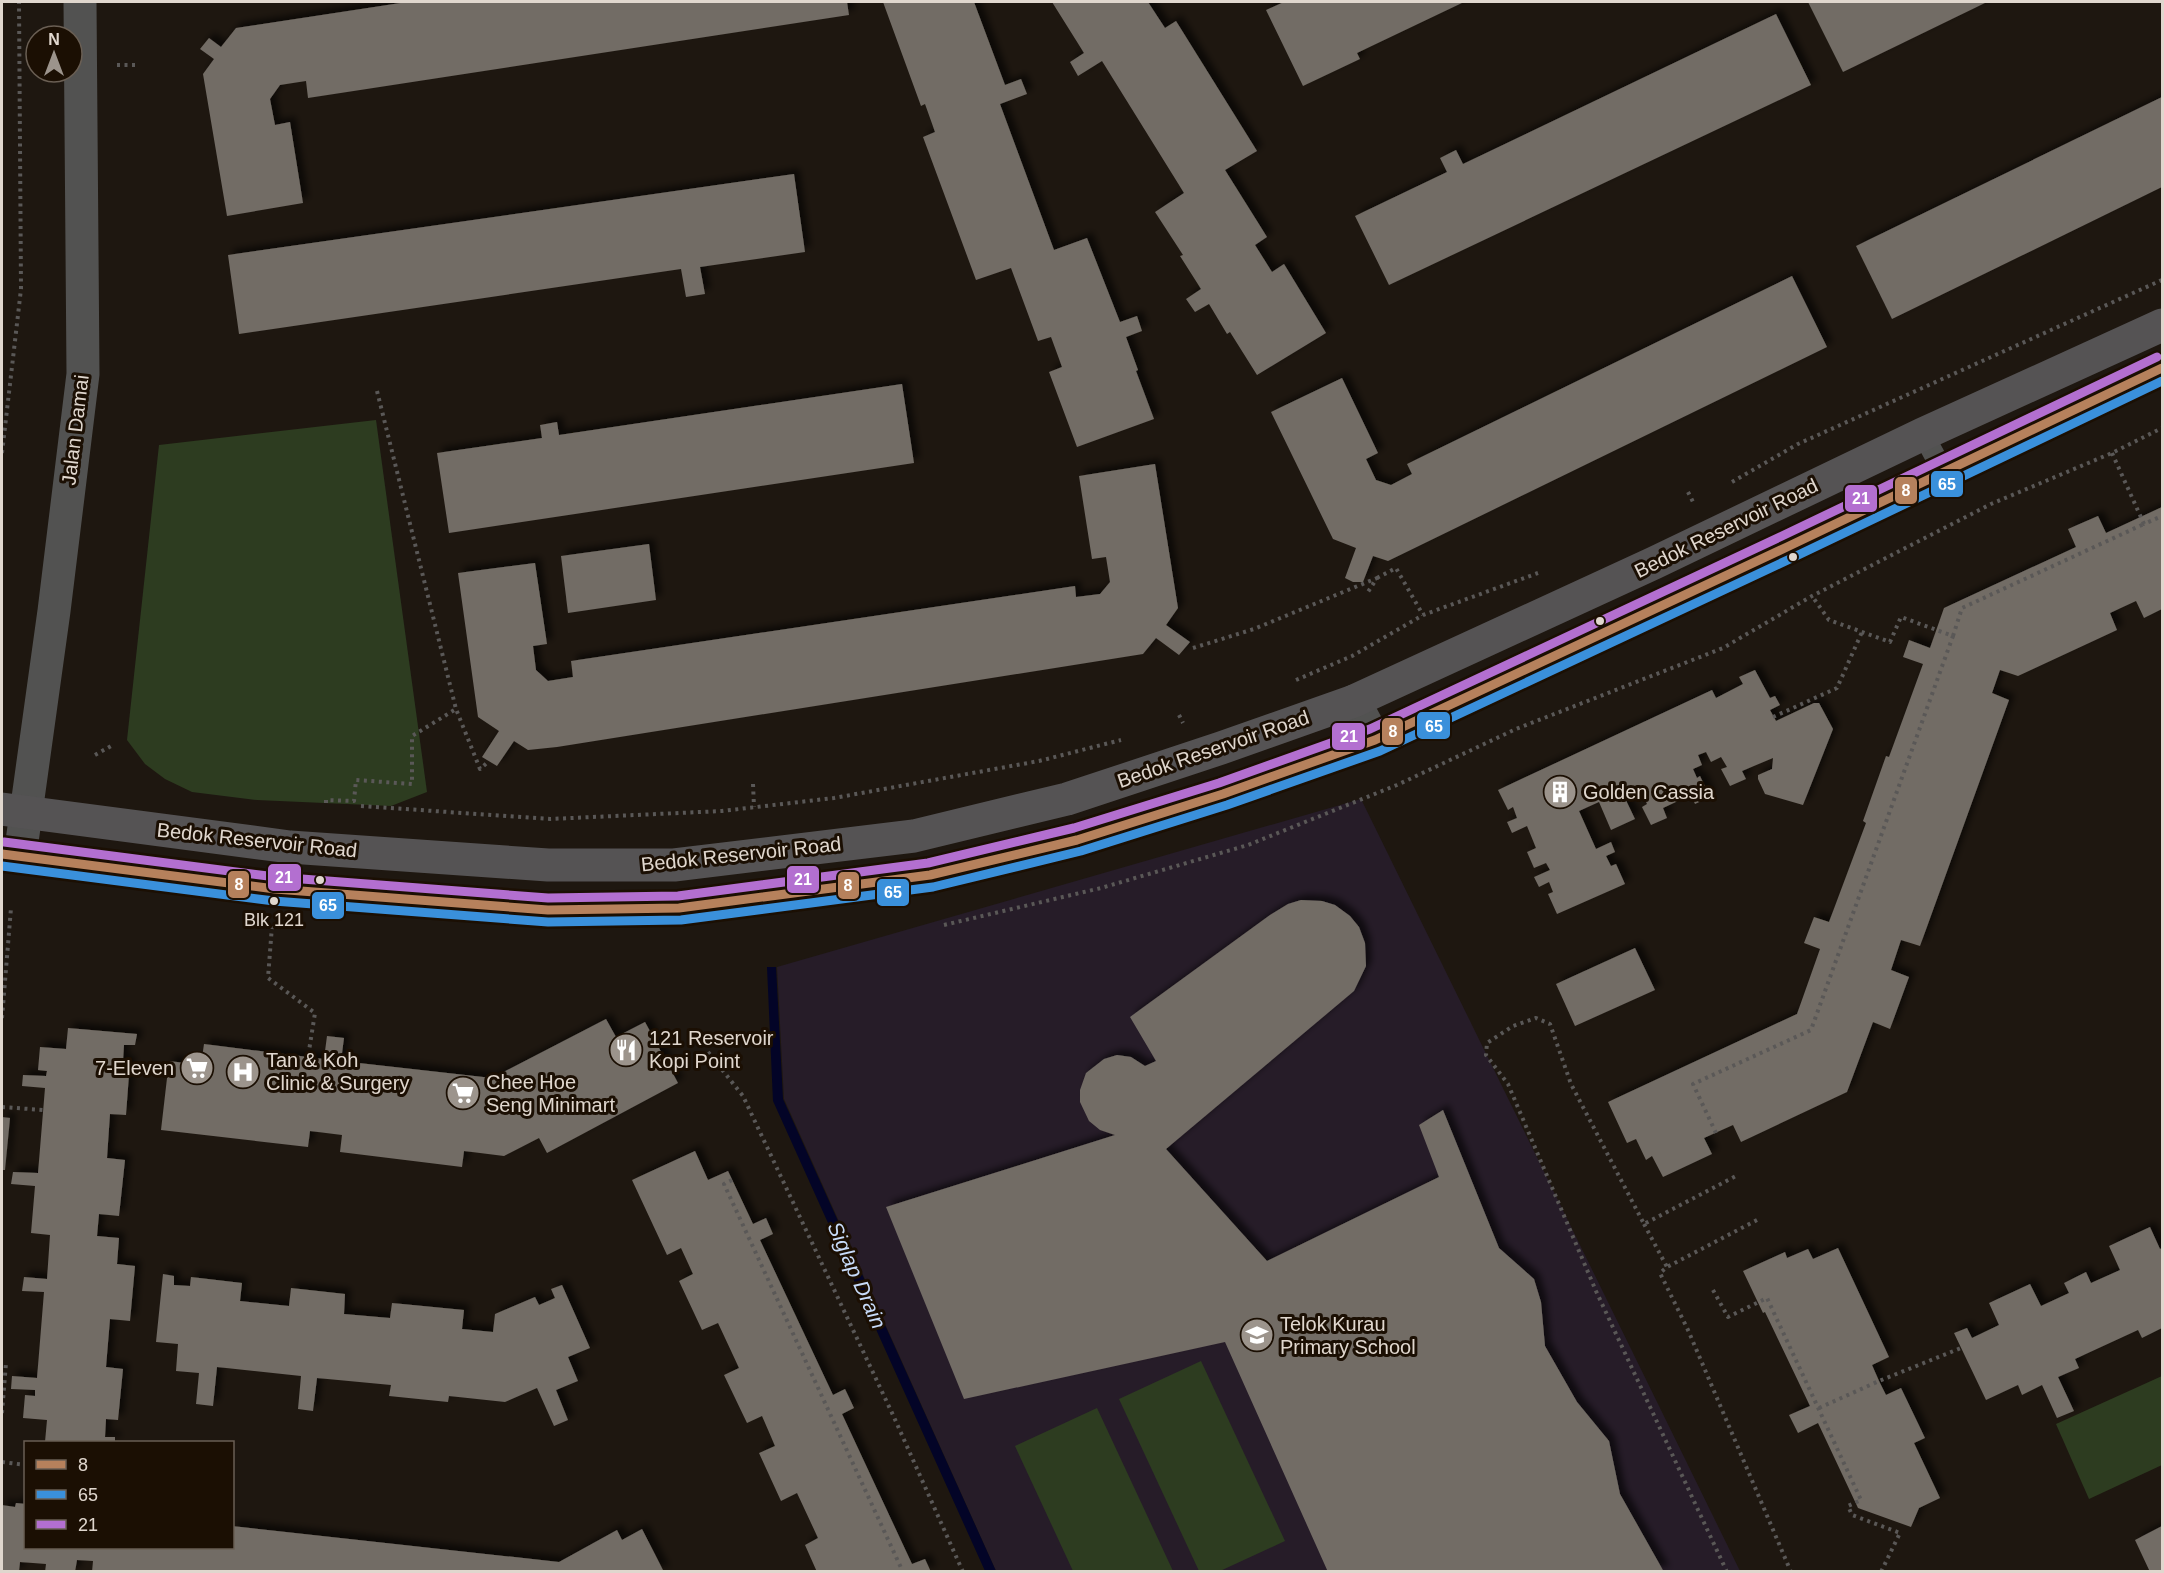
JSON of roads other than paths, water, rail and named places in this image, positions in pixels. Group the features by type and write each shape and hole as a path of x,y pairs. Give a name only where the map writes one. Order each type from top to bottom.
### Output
{"main road":[{"name":"Bedok Reservoir Road","path":"14,811 290,847 549,865 674,864 914,836 1067,799 1354,701 1643,568 1923,434 2163,325"},
{"name":"Bedok Reservoir Road","path":"11,855 275,889 548,910 679,908 930,875 1077,840 1223,794 1375,740 2163,368"}],"street":[{"name":"Jalan Damai","path":"11,855 14,811 83,374 80,2"},
{"path":"1354,701 1375,740"}],"lane":[{"path":"1923,434 1943,471"}],"water":[{"name":"Siglap Drain","path":"767,967 776,967 783,1099 996,1571 985,1571 773,1101"}],"place":[{"name":"Golden Cassia","path":"1560,792"},
{"name":"Blk 121","path":"274,901"},
{"name":"121 Reservoir Kopi Point","path":"626,1050"},
{"name":"7-Eleven","path":"197,1068"},
{"name":"Tan & Koh Clinic & Surgery","path":"243,1072"},
{"name":"Chee Hoe Seng Minimart","path":"463,1093"},
{"name":"Telok Kurau Primary School","path":"1257,1335"}]}
